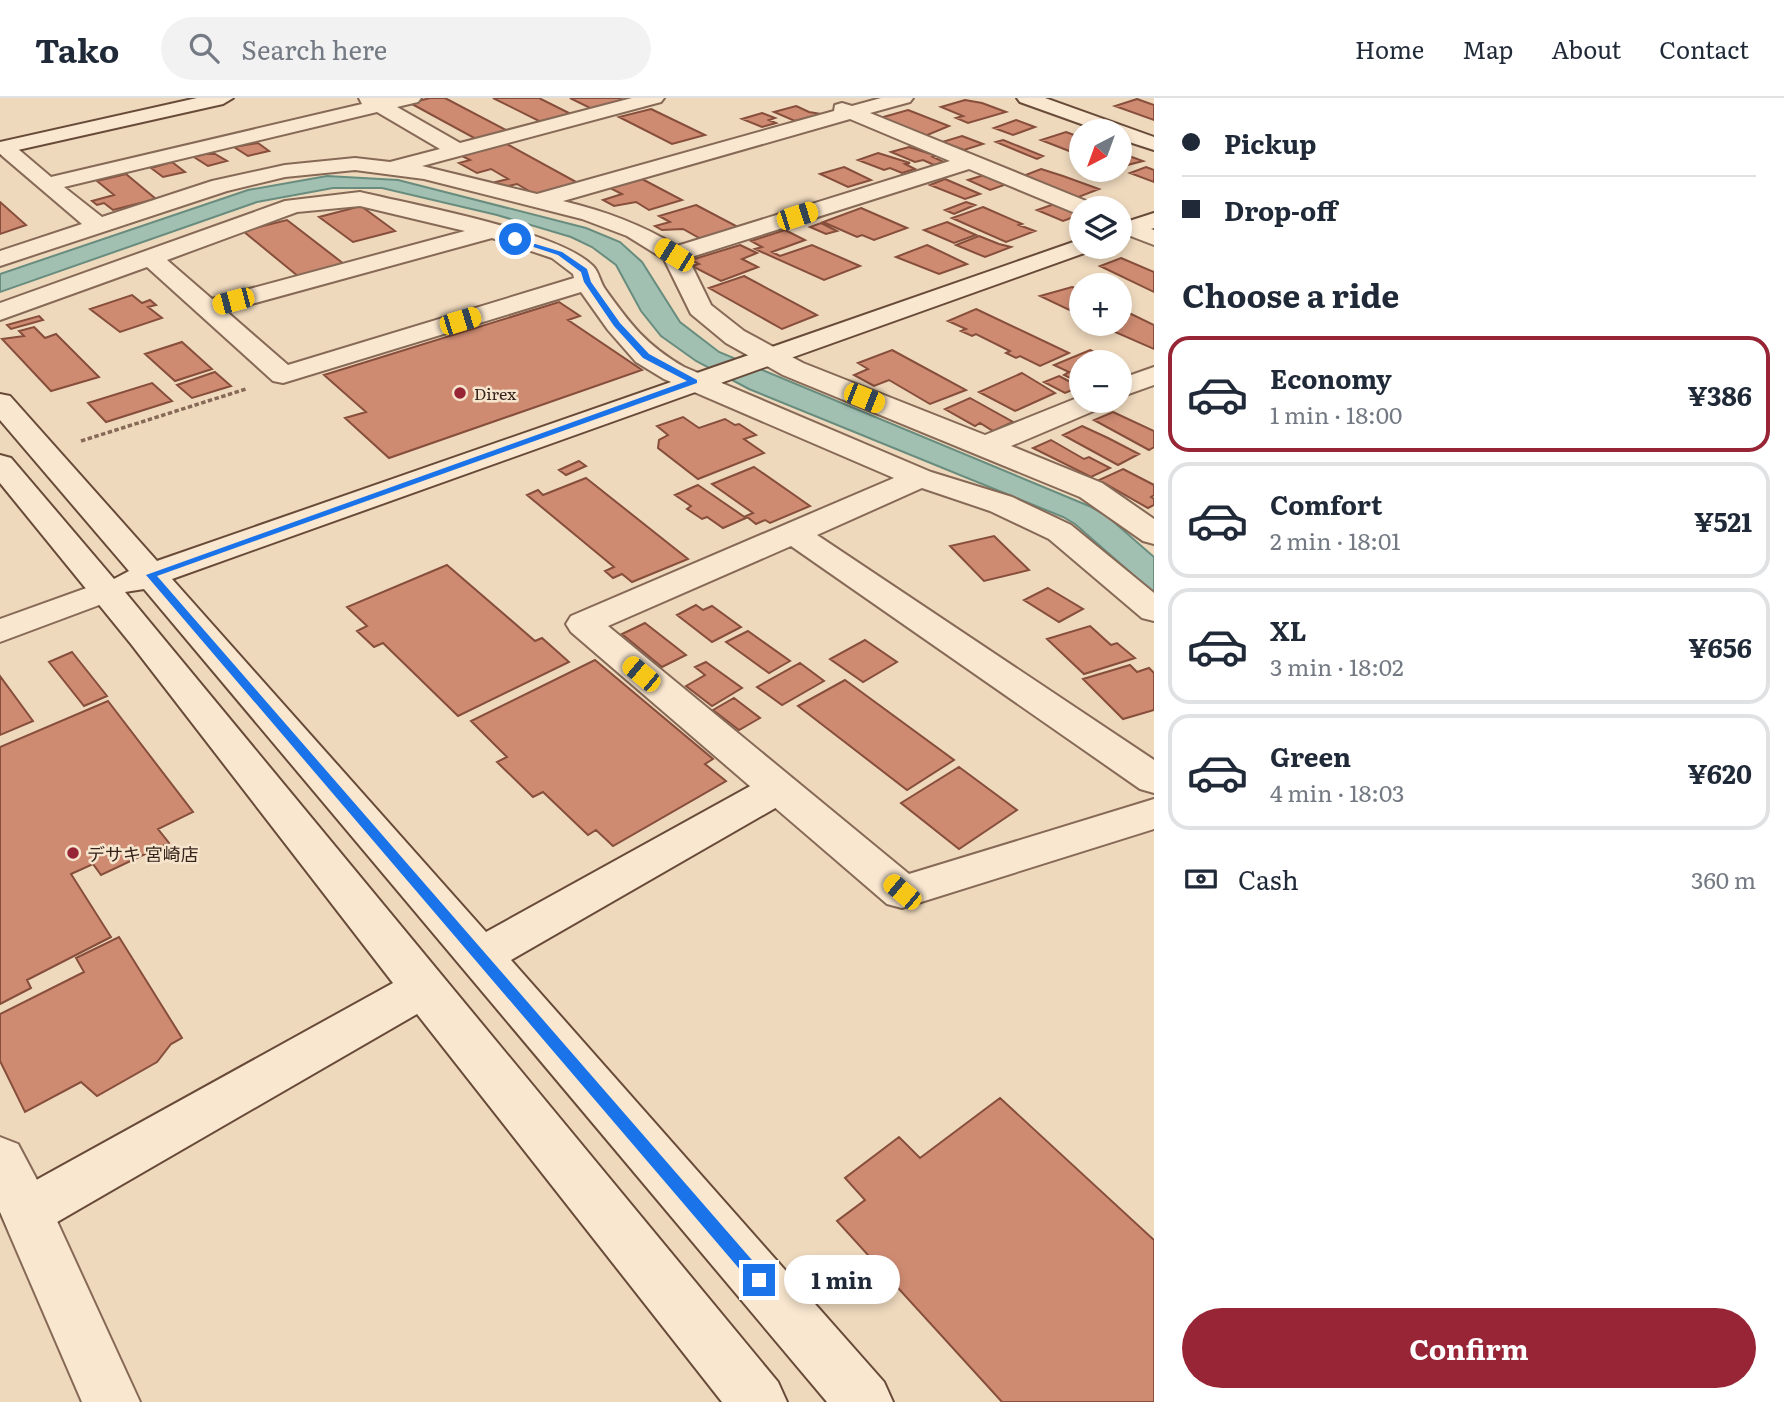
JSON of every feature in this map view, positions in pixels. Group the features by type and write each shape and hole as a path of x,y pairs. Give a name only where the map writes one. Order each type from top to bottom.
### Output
{"street":[{"path":"2,147 223,98"},
{"path":"47,184 373,102 411,98"},
{"path":"393,167 654,98"},
{"path":"815,98 1069,202"},
{"path":"538,201 903,98"},
{"path":"1027,98 1086,119"},
{"path":"373,102 457,150"},
{"path":"1132,136 1154,144"},
{"path":"2,147 99,226"},
{"path":"674,255 971,161"},
{"path":"0,259 220,186 285,171 355,164 393,167 538,201 590,214 635,231 674,255 700,309 760,358 1091,490 1152,530"},
{"path":"0,312 293,206 360,199 492,231 560,253 584,271 587,282 617,324 646,356 920,478 1001,503 1060,532 1154,610"},
{"path":"1132,226 1154,220"},
{"path":"208,308 492,231"},
{"path":"1132,231 1154,238"},
{"path":"0,631 150,575 1069,251"},
{"path":"150,257 283,375 587,282"},
{"path":"1132,385 1154,375"},
{"path":"0,402 864,1402"},
{"path":"985,446 1069,411"},
{"path":"0,464 106,591 758,1402"},
{"path":"920,478 583,624 902,892 1154,814"},
{"path":"793,533 1154,779"},
{"path":"481,956 778,789"},
{"path":"27,1212 423,988"},
{"path":"0,1160 27,1212 111,1402"}],"path":[{"path":"77,442 272,382 283,375"}],"shaded area":[{"path":"327,176 398,180 586,228 620,242 642,262 680,322 719,352 1089,506 1107,516 1154,557 1154,593 1075,524 1063,517 749,389 696,361 661,336 641,311 616,265 592,247 571,237 497,215 382,188 333,188 257,202 0,292 0,274 248,190"}],"building":[{"path":"430,98 445,98 508,131 476,139 410,103"},
{"path":"493,98 539,98 571,114 541,122"},
{"path":"570,98 618,98 624,100 592,109"},
{"path":"1137,99 1154,105 1154,120 1115,106"},
{"path":"965,100 1006,112 968,123 956,118 963,116 941,107"},
{"path":"796,106 821,114 795,121 774,112"},
{"path":"651,109 705,135 672,144 619,117"},
{"path":"908,110 949,126 925,136 880,118"},
{"path":"762,113 775,118 769,120 776,123 762,127 742,119"},
{"path":"1016,120 1035,127 1013,135 994,128"},
{"path":"1069,133 1069,151 1041,140"},
{"path":"962,136 983,144 964,150 942,142"},
{"path":"1003,140 1043,156 1037,159 996,142"},
{"path":"258,143 269,151 248,156 234,147"},
{"path":"505,143 578,183 536,195 517,184 504,187 496,182 508,179 491,169 477,173 459,163 470,160 460,155"},
{"path":"909,147 937,156 933,157 944,162 934,165 923,160 915,162 891,152"},
{"path":"878,153 910,163 905,164 915,169 902,173 890,168 884,170 858,160"},
{"path":"215,154 227,161 208,166 194,157"},
{"path":"1132,157 1143,161 1132,164"},
{"path":"172,162 185,172 163,177 151,168"},
{"path":"844,167 871,180 848,187 820,174"},
{"path":"1146,167 1154,170 1154,182 1132,174"},
{"path":"1041,169 1069,178 1069,182 1080,182 1099,189 1081,196 1071,196 1023,176"},
{"path":"126,174 156,199 113,210 104,203 97,205 92,201 114,195 97,181"},
{"path":"984,175 1007,184 990,190 968,180"},
{"path":"642,179 682,200 649,210 636,202 614,206 603,200 622,194 610,188"},
{"path":"945,179 980,194 965,199 930,185"},
{"path":"0,202 26,225 0,234"},
{"path":"966,202 975,205 954,214 945,210"},
{"path":"1057,203 1069,208 1069,219 1063,221 1037,210"},
{"path":"696,205 738,227 701,239 683,229 662,230 655,226 670,222 659,216"},
{"path":"361,206 395,231 353,242 319,217"},
{"path":"983,207 1035,231 1006,242 952,218"},
{"path":"861,208 907,228 874,240 862,235 857,237 823,222"},
{"path":"287,220 344,264 299,277 243,231"},
{"path":"947,222 976,235 954,243 924,230"},
{"path":"821,223 837,231 826,234 810,227"},
{"path":"785,230 805,240 772,252 780,256 812,245 860,266 824,280 755,249 762,247 751,241"},
{"path":"979,236 1011,247 985,257 956,245"},
{"path":"740,245 757,253 742,259 758,267 721,281 692,266 699,264 691,260"},
{"path":"927,245 967,264 939,274 896,257"},
{"path":"1123,259 1154,272 1154,292 1132,281 1132,273 1115,273 1100,266"},
{"path":"744,276 817,315 782,329 709,288"},
{"path":"1069,288 1069,310 1040,296"},
{"path":"132,295 142,303 150,300 156,305 148,307 162,318 120,332 90,309"},
{"name":"Direx","path":"559,302 580,316 568,320 642,370 389,458 345,418 366,412 324,375"},
{"path":"976,309 1069,353 1040,366 1020,356 1016,358 1006,353 1010,351 976,334 972,336 961,331 966,329 948,321"},
{"path":"1132,314 1154,325 1154,349 1124,336 1132,336"},
{"path":"39,316 43,320 11,329 7,325"},
{"path":"34,327 45,338 56,334 99,377 51,391 2,339 24,336 19,331"},
{"path":"182,342 212,369 175,381 145,354"},
{"path":"892,350 966,390 930,404 889,380 874,386 854,375 868,369 858,363"},
{"path":"1069,359 1069,372 1054,365"},
{"path":"215,372 231,386 192,398 177,385"},
{"path":"1022,373 1055,393 1015,411 979,392"},
{"path":"1059,376 1069,381 1069,391 1065,393 1044,382"},
{"path":"152,383 172,401 106,422 88,403"},
{"path":"970,398 1013,422 993,431 980,423 975,426 945,409"},
{"path":"1115,413 1154,431 1154,447 1149,450 1094,420"},
{"path":"683,417 699,428 725,419 735,425 739,424 756,435 744,439 764,453 698,479 658,448 659,440 668,435 657,426"},
{"path":"1082,426 1139,454 1118,465 1063,435"},
{"path":"1051,440 1084,459 1089,457 1110,468 1091,477 1033,448"},
{"path":"579,461 586,466 566,475 559,470"},
{"path":"754,467 810,506 770,523 765,520 756,524 746,516 753,513 712,484"},
{"path":"1123,469 1154,485 1154,495 1151,497 1154,499 1154,505 1148,508 1099,480"},
{"path":"586,478 688,559 632,582 622,574 613,578 605,571 614,567 527,495 538,490 543,495"},
{"path":"698,485 746,518 723,528 707,517 702,519 687,509 691,506 675,495"},
{"path":"994,536 1029,570 984,581 950,546"},
{"path":"447,565 535,641 542,638 569,662 458,716 383,643 374,647 357,631 367,626 347,607"},
{"path":"1048,588 1083,609 1059,622 1024,600"},
{"path":"696,605 703,610 712,606 741,627 712,642 677,615"},
{"path":"645,623 686,655 662,667 622,634"},
{"path":"1090,626 1111,645 1117,643 1135,658 1084,674 1047,639"},
{"path":"748,631 790,661 769,673 726,642"},
{"path":"865,640 897,662 863,682 830,659"},
{"path":"72,652 107,696 84,706 49,662"},
{"path":"595,660 713,759 705,764 726,781 613,846 596,830 588,835 543,792 533,797 497,762 507,757 471,721"},
{"path":"706,662 742,688 712,706 686,686 705,675 695,667"},
{"path":"800,663 824,681 782,705 757,687"},
{"path":"1130,665 1137,672 1149,668 1154,673 1154,710 1123,719 1083,679"},
{"path":"0,676 33,721 0,735"},
{"path":"845,680 954,760 907,790 798,706"},
{"path":"734,698 760,718 739,730 713,710"},
{"name":"デサキ 宮崎店","path":"108,701 193,812 158,829 169,843 101,875 93,864 71,874 111,937 27,980 31,988 0,1004 0,747"},
{"path":"959,767 1017,810 959,849 901,803"},
{"path":"119,937 182,1038 171,1044 157,1062 97,1096 81,1082 25,1112 0,1061 0,1014 84,972 76,958"},
{"path":"1000,1098 1154,1240 1154,1402 1002,1402 837,1221 865,1200 845,1178 899,1137 920,1158"}],"place":[{"name":"Direx","path":"460,393"},
{"name":"デサキ 宮崎店","path":"73,853"}],"route":[{"path":"515,239 560,253 584,271 587,282 617,324 646,356 694,382 150,575 759,1280"}]}
